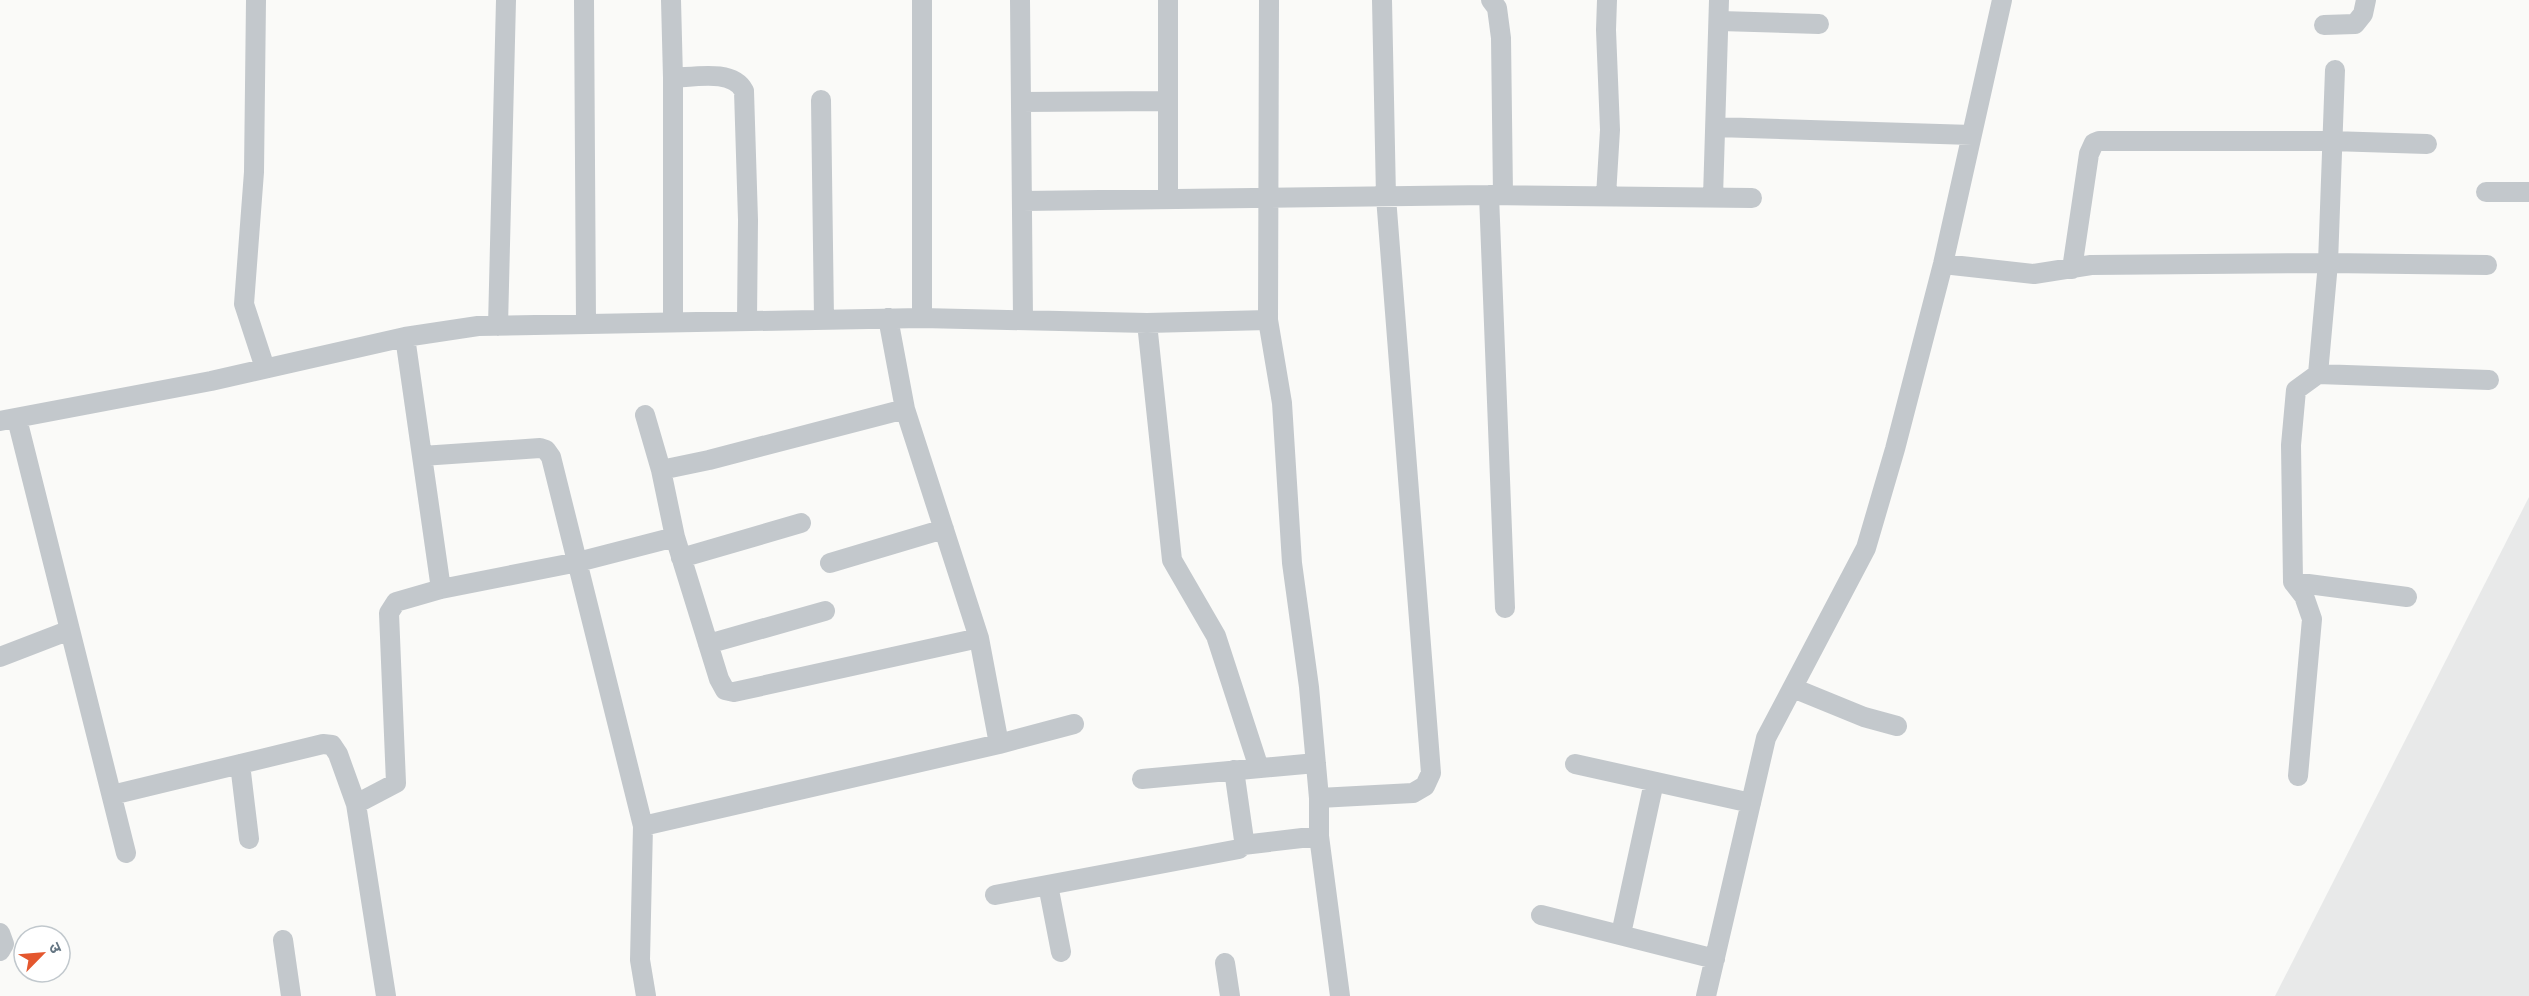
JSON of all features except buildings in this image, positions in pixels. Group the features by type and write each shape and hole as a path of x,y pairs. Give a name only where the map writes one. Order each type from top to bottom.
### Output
{"street":[{"path":"256,0 254,172 244,304 265,368"},
{"path":"498,326 506,0"},
{"path":"584,0 586,323"},
{"path":"670,0 673,78 674,321"},
{"path":"922,0 922,318"},
{"path":"1020,0 1023,319"},
{"path":"1168,0 1168,198"},
{"path":"1269,0 1268,320 1282,403 1292,562 1309,687 1316,763 1319,836 1340,996"},
{"path":"1318,798 1413,793 1430,781 1431,773 1386,197 1382,0"},
{"path":"1491,0 1497,8 1502,38 1496,195 1505,608"},
{"path":"1606,196 1610,130 1607,0"},
{"path":"1713,197 1719,0"},
{"path":"1706,996 1766,738 1866,548 1895,449 1943,264 2002,0"},
{"path":"2324,25 2355,24 2361,18 2366,0"},
{"path":"1720,21 1819,24"},
{"path":"2318,374 2328,263 2335,70"},
{"path":"673,78 724,77 736,81 744,91 748,220 747,320"},
{"path":"821,100 824,319"},
{"path":"1021,102 1167,102"},
{"path":"1716,127 1972,135"},
{"path":"2072,269 2089,154 2094,144 2099,141 2331,141 2427,144"},
{"path":"2486,192 2529,192"},
{"path":"1023,201 1496,195 1752,198"},
{"path":"1943,264 2034,274 2091,266 2328,263 2487,265"},
{"path":"888,318 904,409 979,638 999,744"},
{"path":"126,853 70,630 9,420 210,381 405,337 498,326 888,318 1147,323 1268,320"},
{"path":"1147,323 1172,560 1216,636 1259,768"},
{"path":"405,337 441,589"},
{"path":"2298,776 2312,619 2304,596 2293,582 2291,445 2296,390 2318,374 2489,380"},
{"path":"661,470 709,460 904,409"},
{"path":"645,416 661,470 681,558 721,686 725,690 735,692 979,638"},
{"path":"422,456 540,448 546,450 551,457 643,826 640,960 646,996"},
{"path":"681,558 801,523"},
{"path":"830,563 944,529"},
{"path":"356,804 396,783 391,608 400,599 578,562 675,537"},
{"path":"2293,582 2407,597"},
{"path":"708,644 825,612"},
{"path":"0,657 70,630"},
{"path":"1793,688 1864,717 1897,726"},
{"path":"643,826 999,744 1074,724"},
{"path":"112,795 323,744 332,745 338,754 356,804 386,996"},
{"path":"1142,779 1316,763"},
{"path":"240,764 249,838"},
{"path":"1575,764 1751,803"},
{"path":"1234,770 1244,845"},
{"path":"1622,934 1654,782"},
{"path":"995,895 1239,849 1244,845 1319,836"},
{"path":"1048,885 1061,952"},
{"path":"1541,915 1715,958"},
{"path":"0,933 4,944 0,951"},
{"path":"282,940 291,996"},
{"path":"1226,963 1230,996"}],"shaded area":[{"path":"2529,497 2529,996 2275,996"}]}
